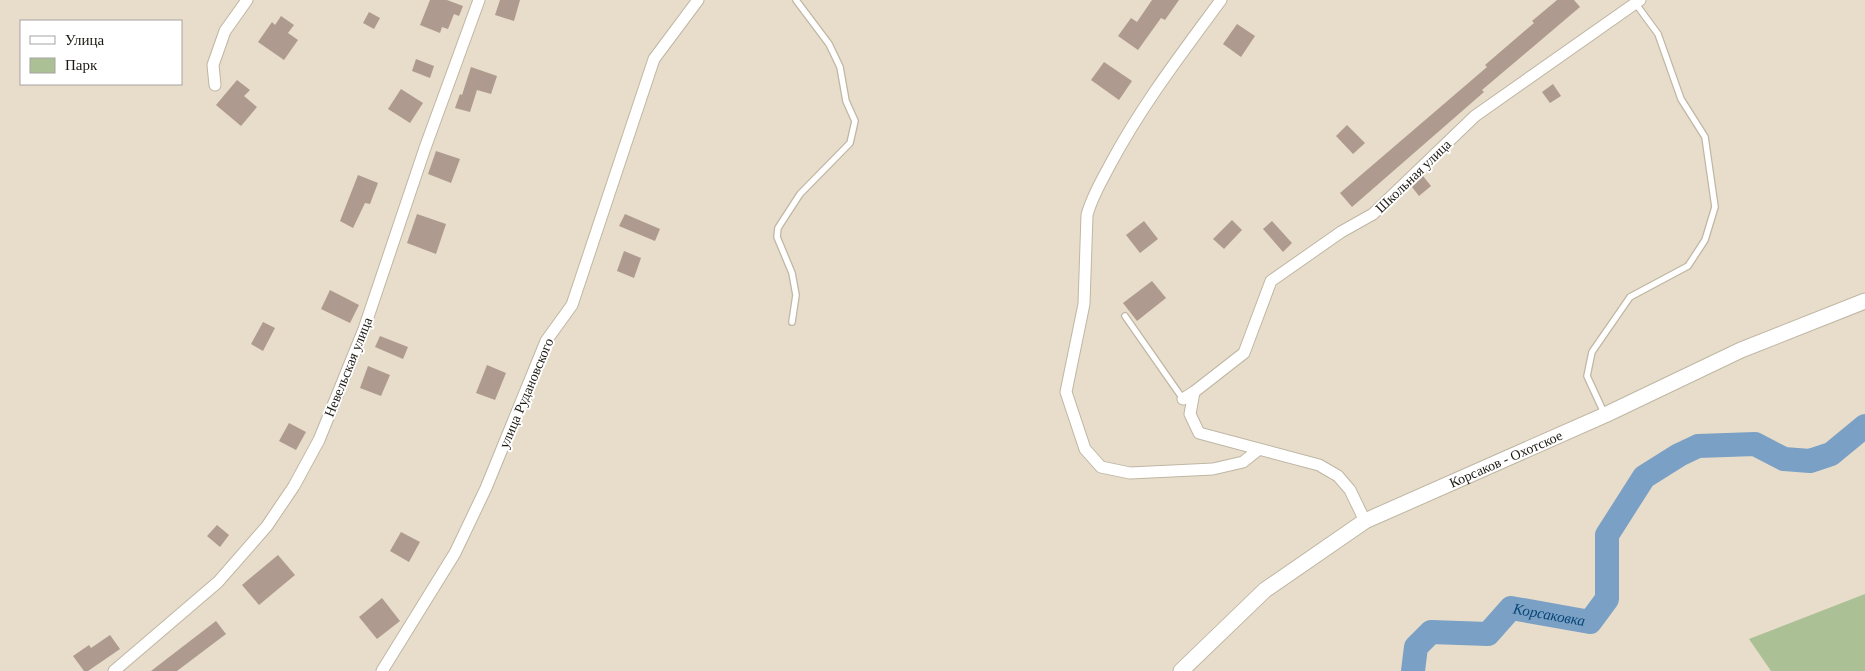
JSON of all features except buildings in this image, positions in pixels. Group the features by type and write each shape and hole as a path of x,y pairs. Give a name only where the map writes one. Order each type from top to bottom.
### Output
{"street":[{"path":"215,84 213,65 225,31 247,0"},
{"name":"Невельская улица","path":"114,671 218,582 267,526 294,486 319,440 364,329 425,148 480,0"},
{"name":"улица Рудановского","path":"382,671 455,553 486,488 546,341 572,305 654,59 698,0"},
{"path":"1221,0 1157,87 1127,133 1090,201 1087,215 1084,304 1066,392 1085,449 1102,466 1130,474 1213,468 1243,462 1258,450"},
{"name":"Школьная улица","path":"1183,399 1244,353 1271,282 1341,232 1373,214 1475,116 1636,1"},
{"name":"Корсаков - Охотское","path":"1181,671 1265,590 1365,521 1604,415 1741,350 1865,301"},
{"path":"1194,392 1190,414 1199,433 1319,465 1338,476 1350,490 1365,521"}],"lane":[{"path":"792,322 796,295 792,273 777,237 778,228 800,194 850,143 855,121 846,101 836,59 829,44 796,0"},
{"path":"1604,415 1587,376 1592,352 1630,298 1688,266 1705,240 1715,207 1705,137 1681,99 1658,34 1636,1"},
{"path":"1126,316 1183,399"}],"green space":[{"path":"1865,594 1865,671 1771,671 1749,639"}],"waterway":[{"name":"Корсаковка","path":"1413,671 1416,647 1431,632 1488,634 1511,608 1590,622 1607,599 1607,535 1644,477 1679,455 1698,446 1755,444 1784,459 1810,461 1831,454 1865,426"}]}
